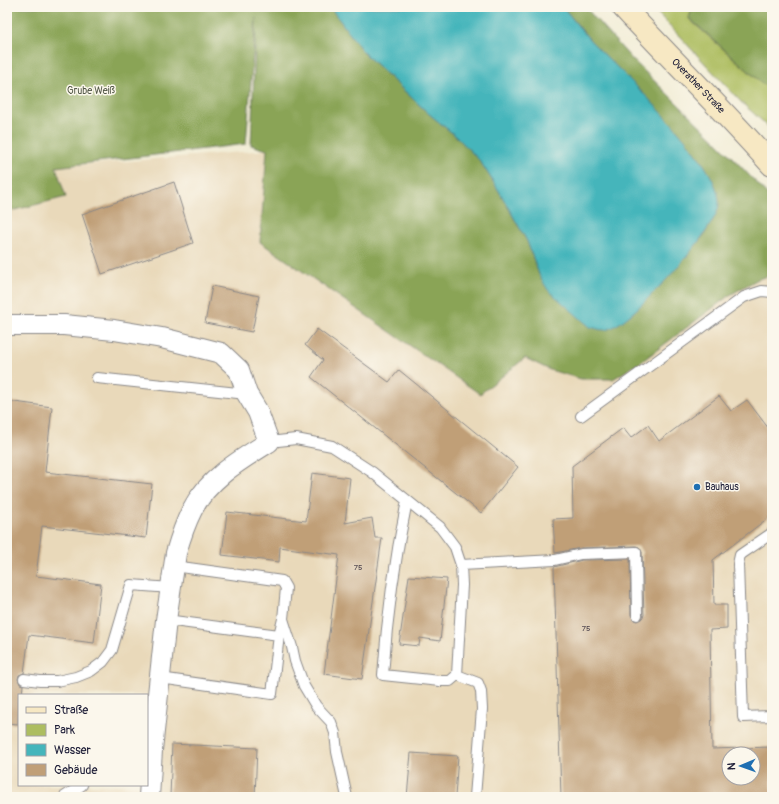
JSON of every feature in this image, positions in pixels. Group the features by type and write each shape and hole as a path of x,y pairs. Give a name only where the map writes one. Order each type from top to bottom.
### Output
{"main road":[{"name":"Overather Straße","path":"623,7 667,55 744,134 772,166"}],"street":[{"path":"9,325 64,326 114,330 162,338 221,353 238,370 246,394 258,412 269,442 233,464 201,495 192,510 185,527 176,553 166,620 148,787"}],"lane":[{"path":"581,416 744,297 762,291 772,292"},
{"path":"97,378 246,394"},
{"path":"269,442 296,439 332,446 372,472 408,501 440,527 455,547 461,565 462,586 457,674 450,681 384,675 385,645 399,540 408,501"},
{"path":"772,533 740,555 738,564 743,716 772,716"},
{"path":"461,565 555,560 581,554 636,552 637,615"},
{"path":"160,678 272,694 279,635 283,619 286,588 282,581 174,566"},
{"path":"24,679 57,682 92,671 103,662 112,650 131,585 171,588"},
{"path":"283,619 304,686 316,706 331,722 333,727 347,797"},
{"path":"166,620 279,635"},
{"path":"457,674 478,683 481,691 480,737 475,797"},
{"path":"64,797 80,786"}],"shaded area":[{"path":"267,150 260,242 480,394 525,358 550,370 581,379 642,362 730,295 758,279 772,275 772,797 7,797 7,212 66,197 55,167"}],"green space":[{"name":"Grube Weiß","path":"7,7 330,7 364,53 428,113 457,137 480,161 527,241 540,277 616,325 633,313 659,287 705,234 717,194 712,180 702,163 676,130 644,94 590,40 563,7 585,7 631,58 728,153 772,199 772,275 758,279 730,295 641,362 613,379 581,379 550,370 525,358 480,394 260,242 267,150 251,145 256,18 246,144 56,167 66,197 7,212"},
{"path":"652,7 691,7 692,9 689,19 772,92 772,130 741,102"},
{"path":"693,7 772,7 772,92 689,18"}],"water":[{"path":"330,7 563,7 590,40 645,95 687,142 704,165 715,186 719,204 717,213 703,236 673,272 632,313 618,324 605,330 590,327 548,290 540,277 527,241 480,161 457,137 428,113 364,53"}],"building":[{"path":"174,182 193,243 102,274 82,214"},
{"path":"212,286 259,296 252,332 205,323"},
{"path":"317,329 389,382 399,370 518,467 481,513 311,377 323,360 305,345"},
{"path":"719,396 731,411 747,400 772,433 772,515 713,560 714,605 727,605 727,629 710,630 712,749 721,749 721,786 761,786 761,747 772,747 772,797 561,797 554,567 582,560 630,559 631,615 634,620 637,621 644,615 642,552 639,547 581,548 555,553 553,519 573,518 572,466 623,428 631,438 648,425 659,441"},
{"path":"7,401 52,407 45,472 152,484 146,538 42,526 36,576 101,584 94,643 29,635 24,673 19,675 18,679 20,684 23,685 22,694 18,694 18,724 7,723"},
{"path":"312,473 350,478 345,523 372,518 375,538 382,538 362,679 324,674 339,555 280,547 279,562 222,555 227,512 306,521"},
{"path":"409,576 447,579 440,641 420,638 419,646 399,644"},
{"path":"172,744 257,748 255,797 170,797"},
{"path":"411,753 458,756 455,797 407,797"}],"place":[{"name":"Bauhaus","path":"697,487"}]}
